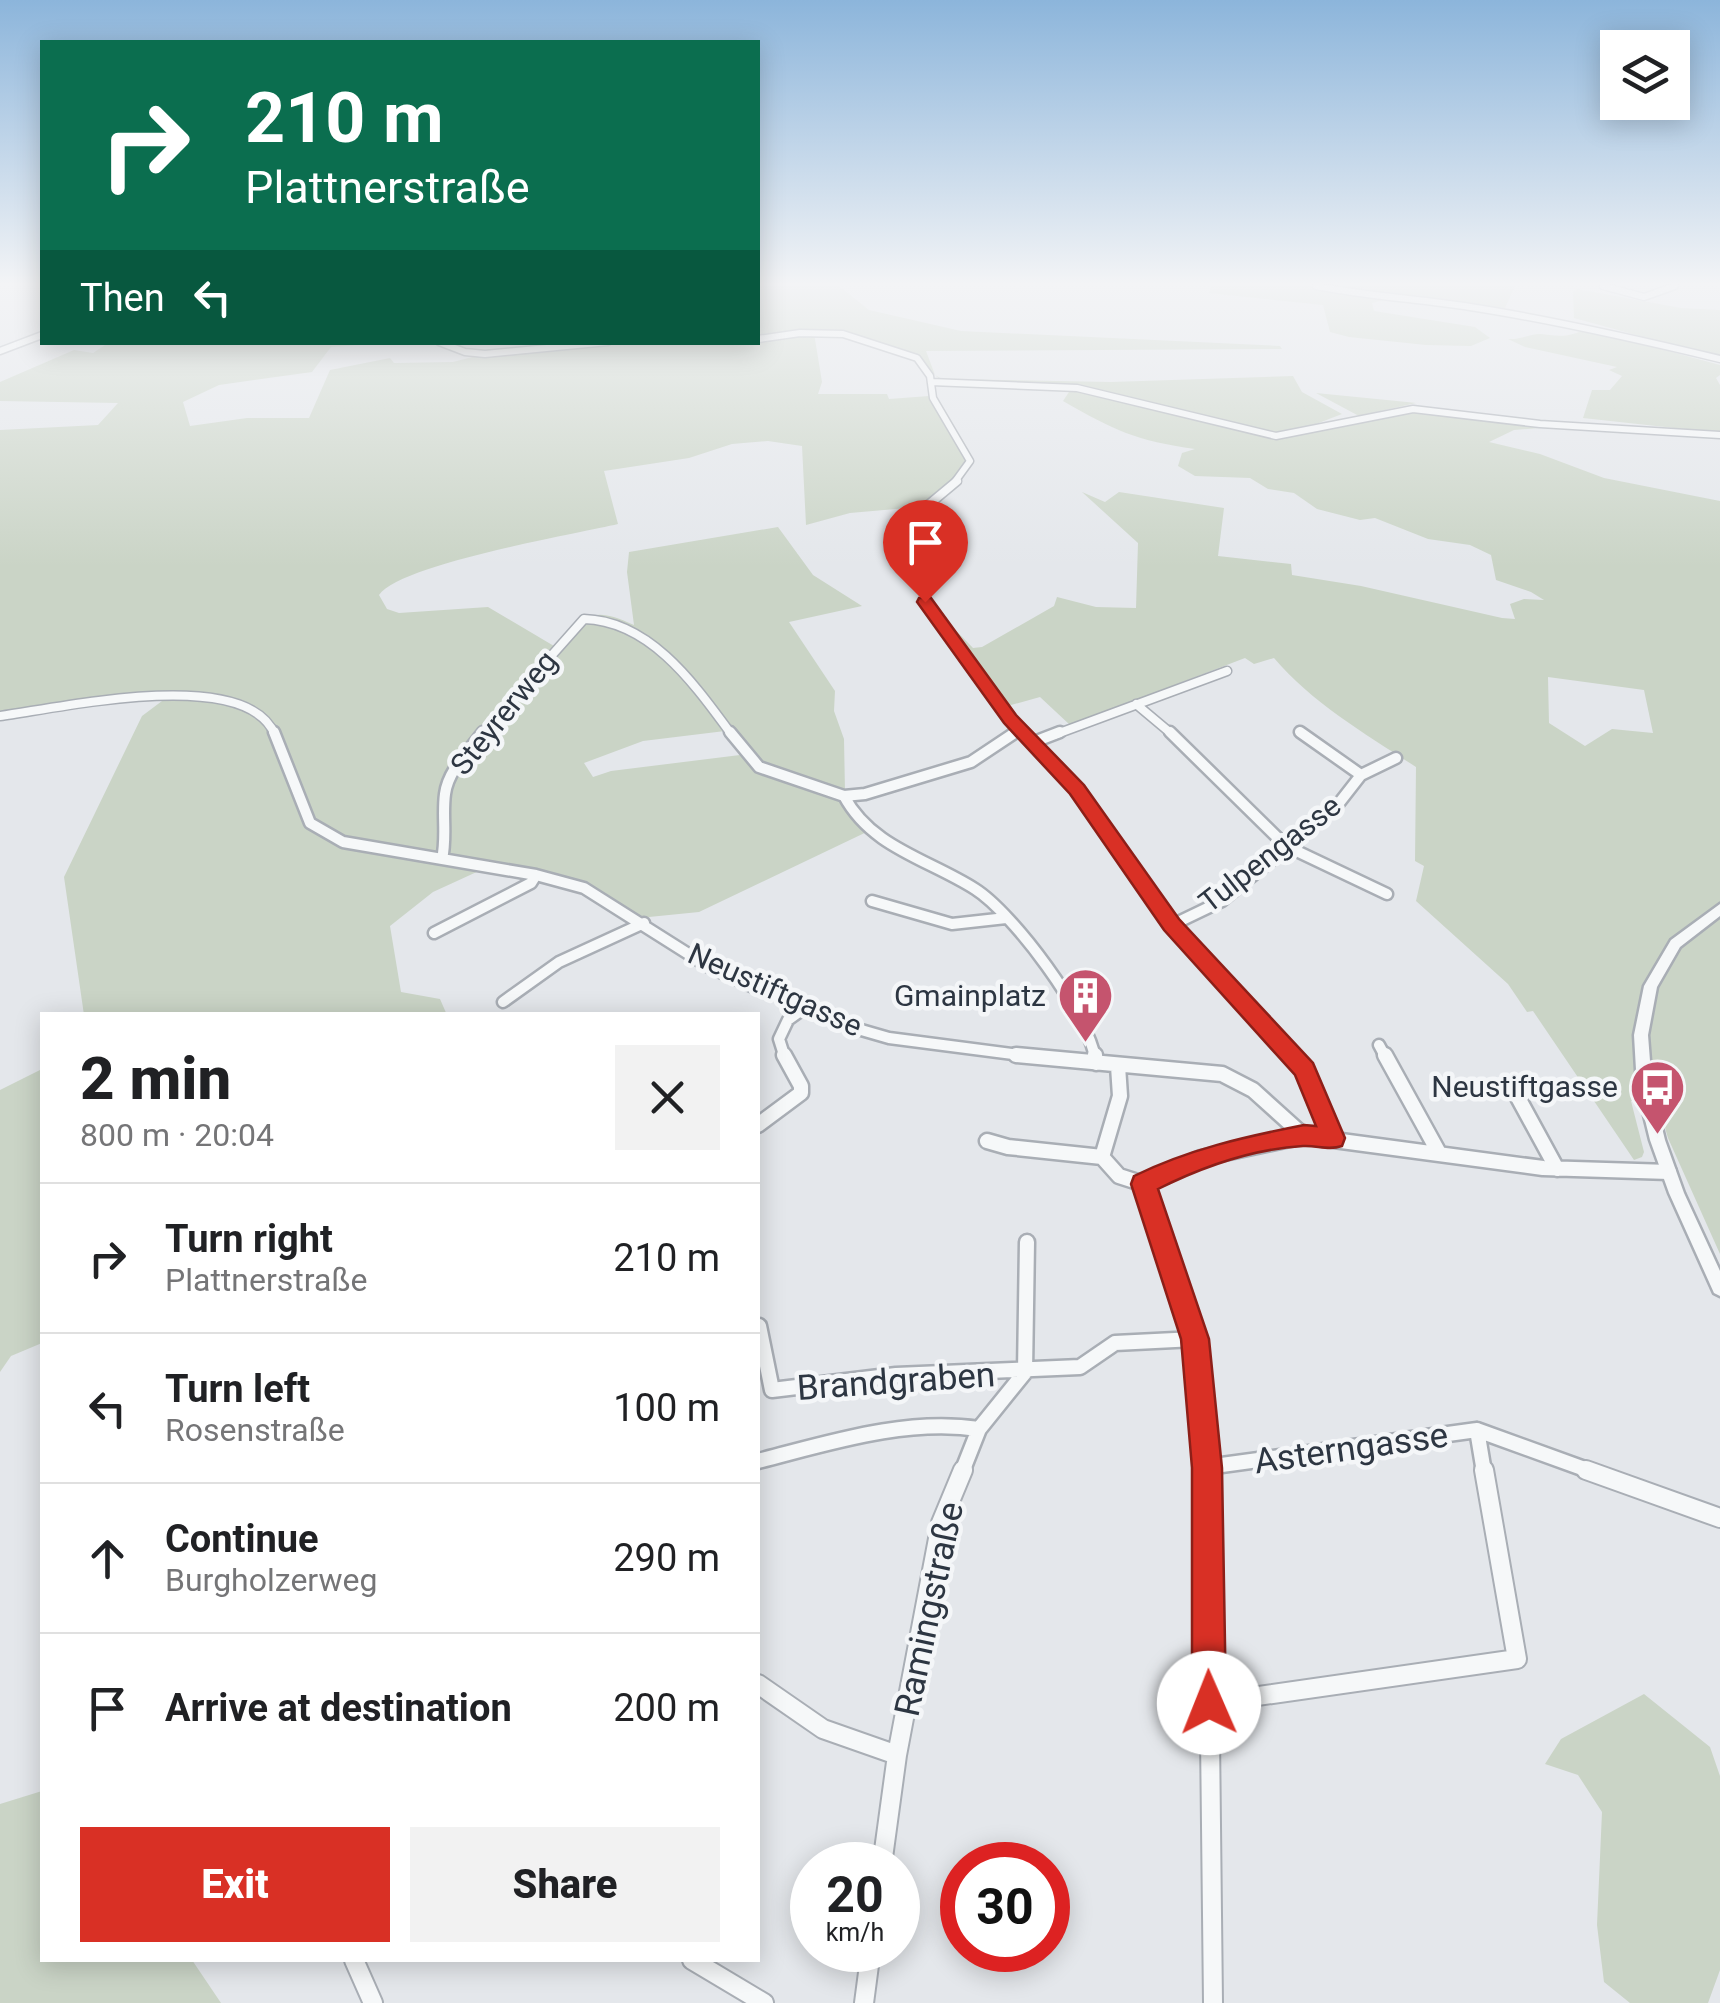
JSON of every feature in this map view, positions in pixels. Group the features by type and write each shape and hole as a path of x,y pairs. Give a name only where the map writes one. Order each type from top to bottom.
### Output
{"street":[{"path":"1333,1138 1305,1070 1172,925 1058,766 1019,730 925,602 933,558 921,511 927,501 964,475 970,465 932,398 931,382 1076,388 1276,436 1413,409 1540,424 1720,435"},
{"name":"Steyrerweg","path":"442,859 446,840 444,792 451,774 572,630 584,619 597,616 633,629 710,705 752,762 844,796"},
{"path":"1034,742 1227,671"},
{"path":"0,716 172,694 232,701 258,712 271,725 303,810 318,832 364,847 442,859"},
{"path":"1136,704 1173,734 1286,846 1386,894"},
{"path":"1019,730 972,762 891,789 844,796 884,840 984,894 1006,918 1092,1038 1096,1064"},
{"name":"Tulpengasse","path":"1300,732 1361,774"},
{"name":"Tulpengasse","path":"1172,925 1222,900 1336,806 1361,774 1396,758"},
{"name":"Neustiftgasse","path":"442,859 536,875 598,894 709,966 762,991 790,997 837,1023 918,1044 1222,1074 1253,1090 1304,1136"},
{"path":"434,933 530,883 536,875"},
{"path":"872,901 952,924 1006,918"},
{"path":"1720,909 1693,926 1669,952 1652,982 1643,1014 1640,1066 1650,1116 1670,1172 1720,1288"},
{"path":"503,1002 559,962 644,923"},
{"path":"760,1124 782,1112 801,1093 800,1077 778,1039 788,1020 806,1007"},
{"path":"1380,1045 1439,1153"},
{"path":"1102,1157 1120,1096 1118,1066"},
{"path":"1515,1092 1557,1169"},
{"path":"987,1141 1008,1148 1102,1157 1118,1176 1144,1184 1201,1158 1304,1136 1557,1169 1670,1172"},
{"path":"1144,1184 1195,1339 1207,1468 1213,2003"},
{"path":"1026,1242 1025,1372 1080,1367 1092,1361 1104,1346 1115,1342 1195,1339"},
{"name":"Brandgraben","path":"760,1331 772,1390 896,1375 1025,1372"},
{"name":"Ramingstraße","path":"885,1842 897,1755 940,1524 979,1428 1025,1372"},
{"path":"760,1461 898,1431 958,1425 979,1428"},
{"path":"1209,1703 1517,1658 1477,1430"},
{"name":"Asterngasse","path":"1207,1468 1477,1430 1720,1518"},
{"path":"760,1685 826,1733 864,1748 897,1755"},
{"path":"355,1962 374,2003"},
{"path":"695,1962 764,2003"},
{"path":"864,2003 868,1972"}],"green space":[{"path":"259,379 219,385 183,402 190,426 247,418 309,418 326,379 822,379 818,394 887,394 889,399 929,396 967,460 967,467 918,507 850,513 806,525 802,446 768,441 732,444 689,458 604,471 618,524 419,572 379,595 387,609 399,613 488,607 554,646 590,616 608,615 634,625 627,572 629,552 778,527 813,575 862,606 789,622 835,691 834,711 844,739 845,792 875,828 699,912 629,919 595,898 547,881 481,870 433,892 390,926 401,992 440,999 446,1012 84,1012 64,877 142,716 170,695 0,716 0,430 98,425 118,403 0,401 0,382","holes":["725,731 740,755 611,771 593,777 584,763 643,741"]},
{"path":"1295,379 1302,392 1342,414 1298,431 1276,433 1082,387 942,380"},
{"path":"1619,379 1717,379 1720,433 1583,418 1592,390 1610,390"},
{"path":"1071,389 1284,437 1406,411 1554,427 1514,430 1489,442 1540,454 1604,478 1720,501 1720,1254 1668,1138 1657,1101 1631,1101 1644,1152 1634,1160 1533,1011 1527,1012 1508,984 1416,901 1424,866 1415,861 1416,767 1323,704 1274,658 1254,664 1245,658 1070,725 1040,697 1004,707 931,605 973,648 982,647 1054,606 1057,597 1096,607 1136,608 1138,543 1082,492 1105,502 1119,492 1224,508 1218,556 1291,564 1292,575 1361,586 1502,618 1515,619 1510,604 1524,599 1544,600 1496,580 1491,555 1470,545 1428,539 1375,518 1360,520 1317,509 1294,493 1268,489 1250,478 1195,476 1178,466 1182,453 1195,449 1126,433 1063,401","holes":["1548,677 1644,690 1653,733 1612,729 1585,746 1549,723"]},
{"path":"1316,393 1407,402 1416,403 1359,416"},
{"path":"40,1070 40,1344 11,1356 0,1372 0,1090"},
{"path":"1644,1694 1710,1747 1720,1776 1720,1970 1708,2003 1630,2003 1604,1982 1597,1925 1602,1812 1578,1775 1545,1764 1561,1739"},
{"path":"40,1792 40,1962 193,1962 221,2003 0,2003 0,1804"}],"place":[{"name":"Gmainplatz","path":"1085,1045"},
{"name":"Neustiftgasse","path":"1657,1136"}],"route":[{"path":"925,602 1010,719 1077,790 1172,925 1305,1070 1333,1138 1304,1136 1221,1152 1184,1164 1144,1184 1195,1339 1207,1468 1209,1703"}]}
